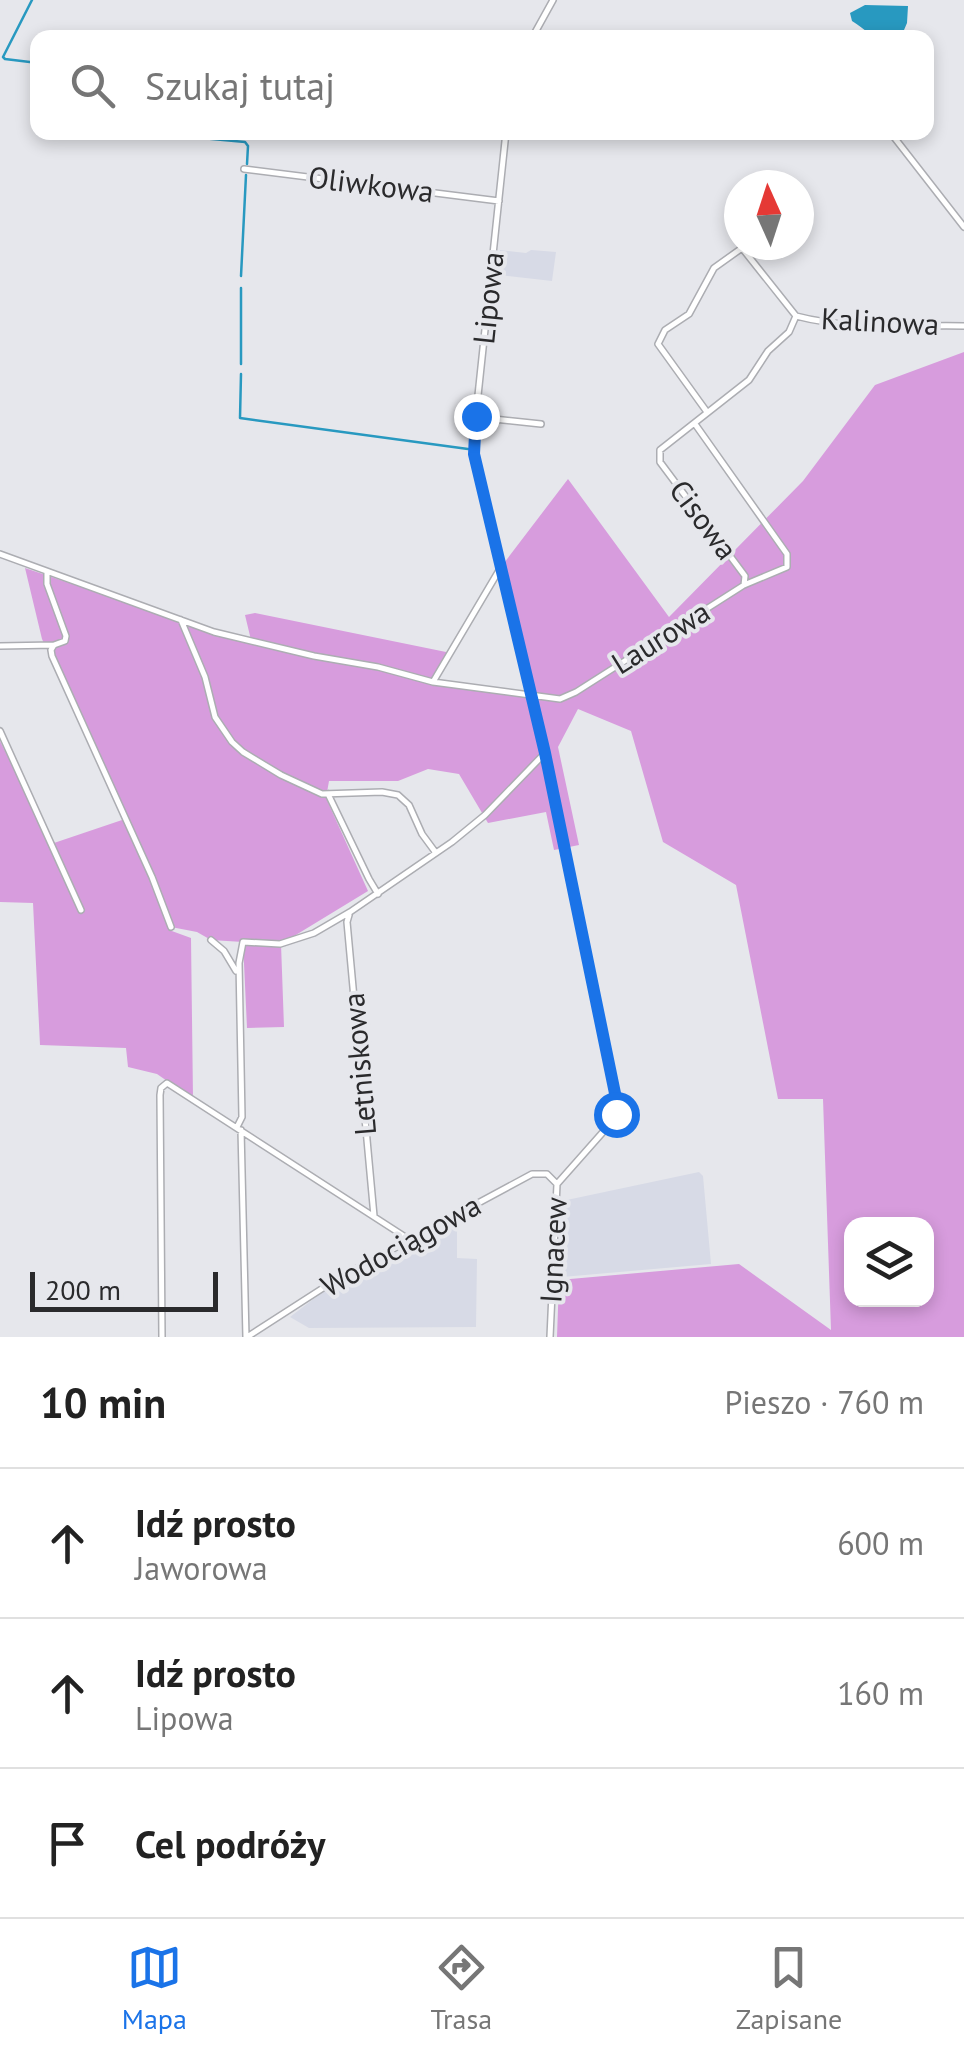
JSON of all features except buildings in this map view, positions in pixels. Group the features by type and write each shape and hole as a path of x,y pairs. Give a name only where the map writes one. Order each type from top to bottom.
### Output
{"street":[{"path":"536,30 553,0"},
{"name":"Lipowa","path":"505,140 474,454 545,753 617,1103 611,1123"},
{"path":"896,140 964,227"},
{"name":"Oliwkowa","path":"244,169 499,202"},
{"path":"695,424 749,380 768,351 789,332 796,316 742,248 714,268 690,314 665,330 658,344 708,413"},
{"name":"Kalinowa","path":"796,316 874,325 964,326"},
{"path":"476,416 541,424"},
{"name":"Cisowa","path":"695,424 660,450 660,462 744,576 744,584"},
{"name":"Laurowa","path":"0,554 181,620 251,641 433,682 560,699 744,584 787,566 787,554 695,424"},
{"path":"433,682 501,566"},
{"path":"0,646 65,641 47,584 47,572"},
{"path":"181,620 216,716 232,742 280,775 322,794 398,795 409,805 436,854"},
{"path":"54,644 52,656 171,927"},
{"path":"0,731 81,910"},
{"path":"246,1337 239,1128 243,942 280,944 314,933 350,912 436,854 485,815 545,753"},
{"path":"328,794 378,894"},
{"name":"Letniskowa","path":"350,912 347,922 374,1216"},
{"path":"211,940 224,951 240,978"},
{"path":"162,1337 160,1088 167,1083 410,1240"},
{"name":"Ignacew","path":"550,1337 557,1184 611,1123"},
{"name":"Wodociągowa","path":"246,1337 337,1278 532,1174 547,1174 557,1184"}],"shaded area":[{"path":"500,250 556,252 552,281 499,275"},
{"path":"964,352 964,1337 557,1337 559,1280 739,1264 831,1330 823,1099 778,1099 736,885 663,842 631,731 578,709 558,747 579,845 554,850 546,812 488,823 459,774 428,769 398,781 329,781 326,798 368,891 281,944 284,1027 247,1028 243,942 211,940 197,932 171,927 162,904 169,930 191,938 193,1099 157,1074 128,1067 126,1048 40,1045 33,903 0,902 0,741 51,844 125,819 42,639 25,568 214,632 251,640 245,615 255,613 451,653 434,681 532,696 501,567 568,479 669,617 803,481 875,385"},
{"path":"699,1172 703,1176 711,1264 562,1277 562,1201"},
{"path":"457,1222 457,1258 477,1259 476,1327 309,1328 290,1317 333,1284 403,1249 439,1236 439,1232"}],"water":[{"path":"865,5 908,6 904,30 865,30 852,21 850,13"}],"waterway":[{"path":"30,62 3,57 32,0"},
{"path":"223,140 245,142 247,164"},
{"path":"241,276 246,175"},
{"path":"241,288 241,364"},
{"path":"241,374 240,418 468,449"}],"route":[{"path":"476,416 474,454 545,753 617,1103 616,1114"}]}
